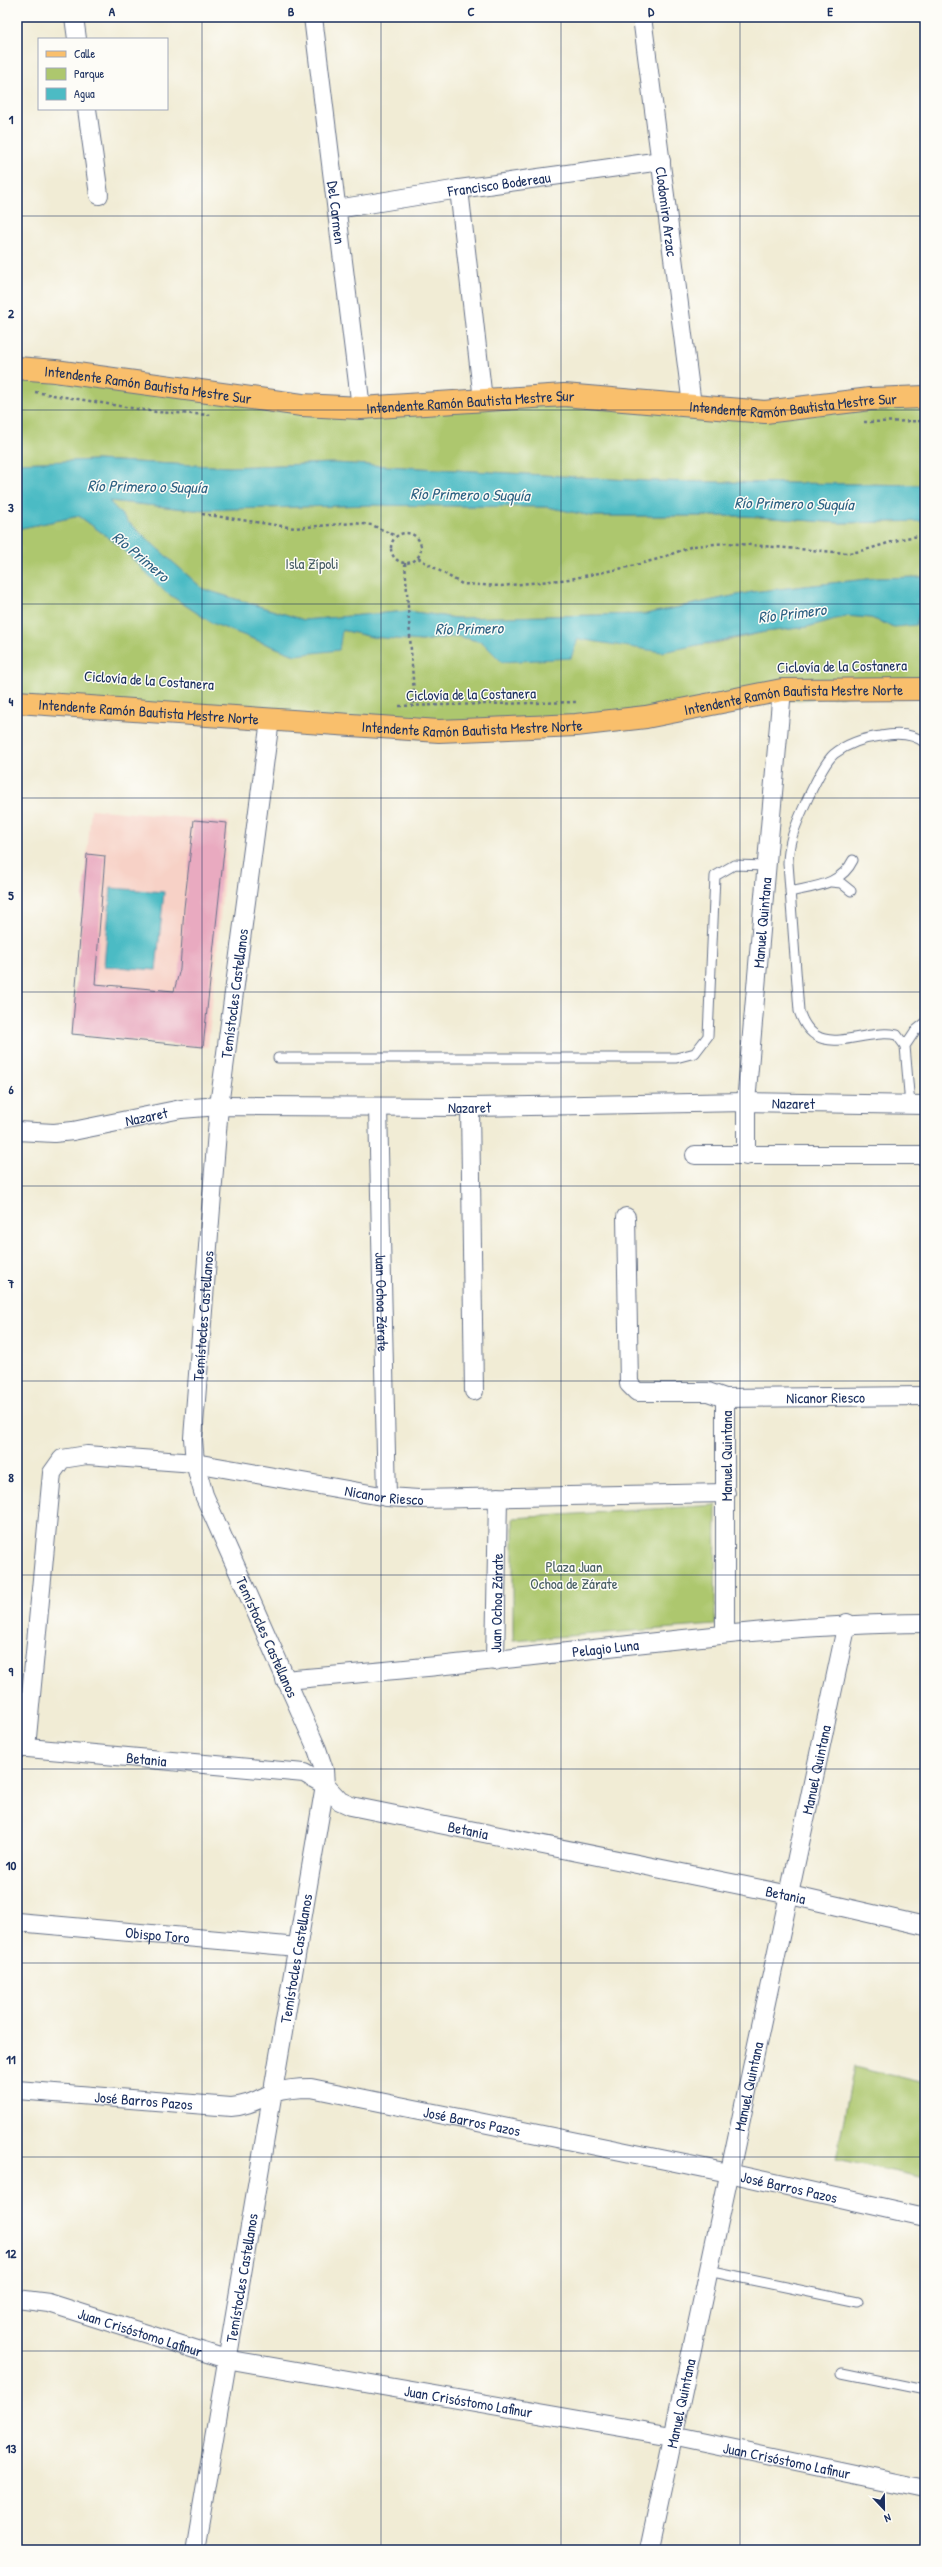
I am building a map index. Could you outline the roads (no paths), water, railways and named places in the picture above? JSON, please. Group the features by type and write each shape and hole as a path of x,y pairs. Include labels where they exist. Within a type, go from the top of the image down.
{"main road":[{"name":"Intendente Ramón Bautista Mestre Sur","path":"17,368 55,371 302,405 361,408 564,395 765,412 870,399 925,397"},
{"name":"Intendente Ramón Bautista Mestre Norte","path":"17,702 438,731 576,724 646,717 782,690 925,689"}],"street":[{"path":"74,17 77,38"},
{"name":"Del Carmen","path":"314,17 361,408"},
{"name":"Clodomiro Arzac","path":"642,17 692,405"},
{"path":"87,110 99,195"},
{"name":"Francisco Bodereau","path":"337,209 459,189 661,161"},
{"path":"459,189 483,400"},
{"name":"Manuel Quintana","path":"746,1156 746,1102 782,690"},
{"name":"Temístocles Castellanos","path":"195,2550 226,2359 274,2093 325,1785 324,1770 318,1749 285,1680 204,1495 195,1463 193,1438 219,1106 270,720"},
{"name":"Nazaret","path":"17,1131 67,1132 181,1110 219,1106 470,1107 746,1102 918,1105"},
{"name":"Juan Ochoa Zárate","path":"378,1106 387,1497"},
{"path":"470,1107 474,1391"},
{"path":"695,1155 925,1155"},
{"name":"Nicanor Riesco","path":"626,1217 629,1384 637,1392 708,1392 725,1398 925,1396"},
{"name":"Manuel Quintana","path":"725,1398 725,1634"},
{"name":"Nicanor Riesco","path":"22,1747 52,1473 62,1459 80,1456 195,1463 387,1497 498,1497 726,1493"},
{"name":"Juan Ochoa Zárate","path":"496,1660 498,1497"},
{"name":"Manuel Quintana","path":"649,2550 672,2436 790,1895 847,1623"},
{"name":"Pelagio Luna","path":"285,1680 496,1660 725,1634 847,1623 925,1623"},
{"name":"Betania","path":"22,1747 304,1773 325,1785 340,1801 352,1806 790,1895 925,1926"},
{"name":"Obispo Toro","path":"17,1922 298,1947"},
{"name":"José Barros Pazos","path":"17,2090 231,2107 254,2103 274,2093 294,2088 311,2088 729,2173 925,2216"},
{"name":"Juan Crisóstomo Lafinur","path":"17,2299 49,2303 226,2359 672,2436 925,2489"}],"lane":[{"path":"918,1105 904,1046 897,1035 890,1033 879,1033 828,1041 820,1038 808,1029 799,1011 788,863 790,844 824,767 833,755 864,738 884,735 908,735 925,743"},
{"path":"790,892 831,882 848,871 853,860"},
{"path":"278,1058 668,1058 695,1053 708,1036 715,876 734,865 767,866"},
{"path":"831,882 840,883 851,891"},
{"path":"904,1046 915,1031 925,1023"},
{"path":"708,2271 858,2302"},
{"path":"842,2373 925,2390"}],"water":[{"path":"96,460 230,467 334,463 646,481 925,485 925,521 840,523 746,516 592,516 547,507 369,505 195,510 109,501 128,522 203,589 304,620 408,611 456,618 646,614 752,592 876,578 925,577 925,607 921,608 916,625 894,627 871,618 846,616 807,627 765,632 662,652 578,639 571,658 502,662 482,642 457,636 422,641 372,637 342,630 339,650 295,655 212,623 164,591 120,546 79,516 17,529 17,463"},
{"path":"111,888 164,892 156,970 104,966"}],"water label":[{"name":"Río Primero o Suquía","path":"147,486"},
{"name":"Río Primero o Suquía","path":"470,494"},
{"name":"Río Primero o Suquía","path":"794,503"},
{"name":"Río Primero","path":"141,556"},
{"name":"Río Primero","path":"792,613"},
{"name":"Río Primero","path":"469,628"}],"park label":[{"name":"Isla Zípoli","path":"312,563"},
{"name":"Plaza Juan Ochoa de Zárate","path":"574,1574"}]}
